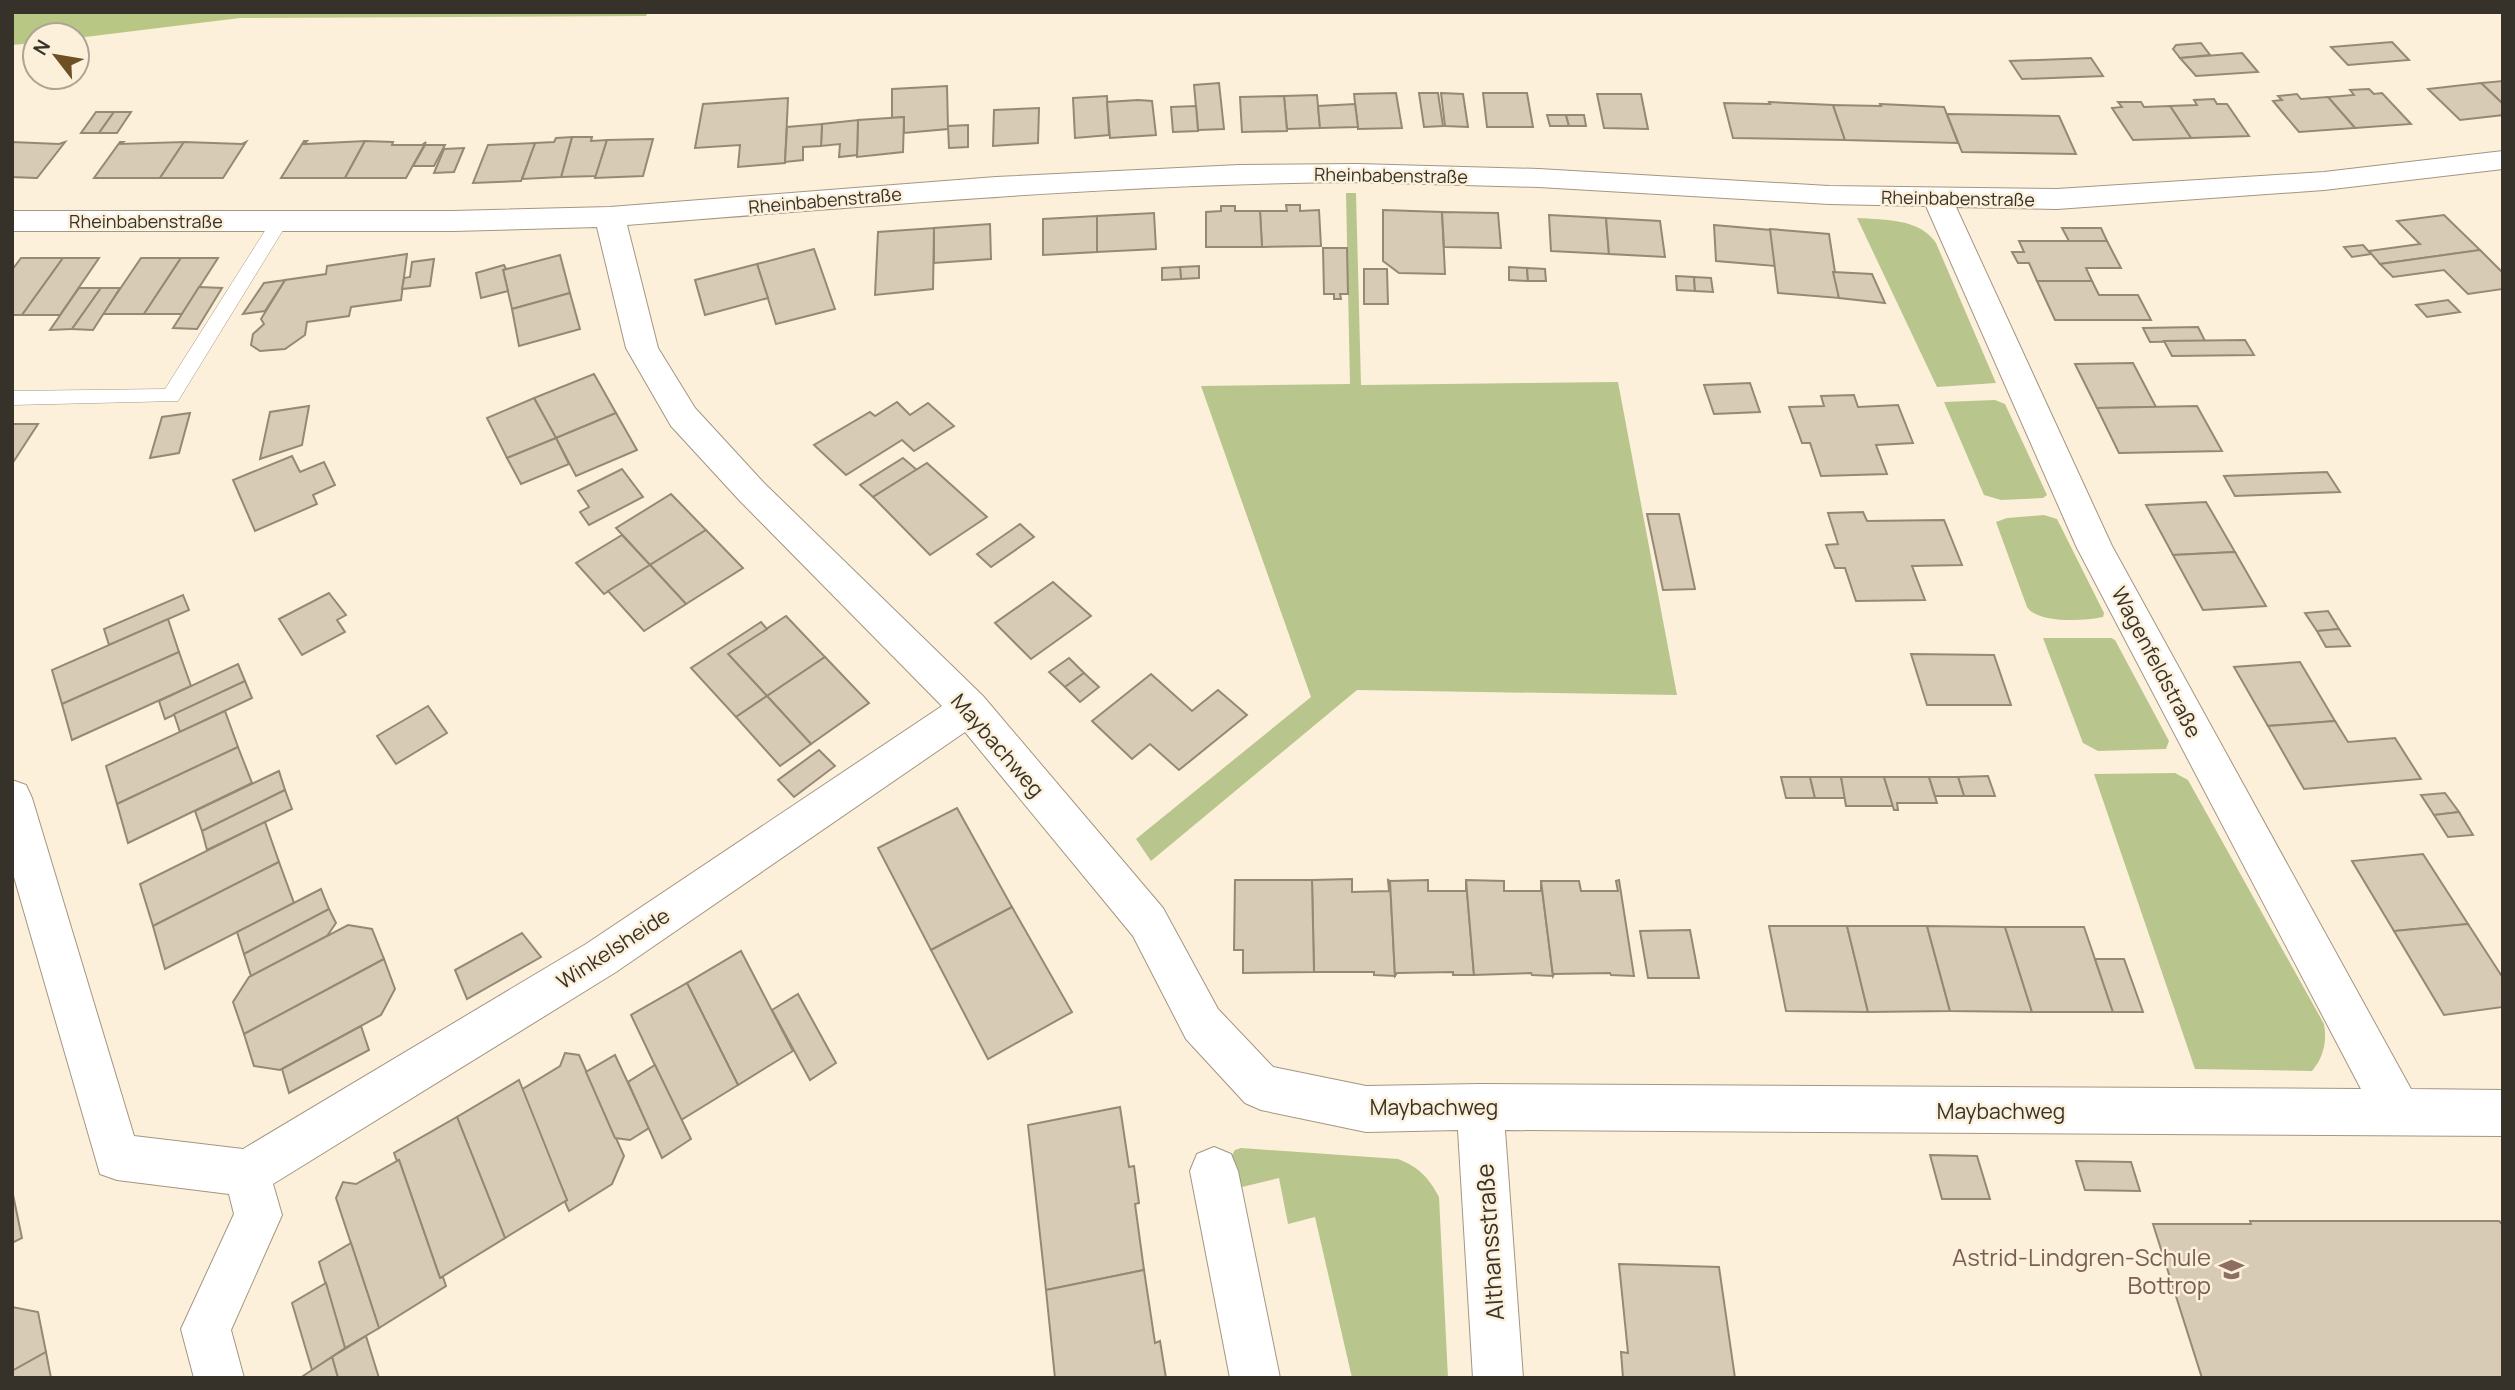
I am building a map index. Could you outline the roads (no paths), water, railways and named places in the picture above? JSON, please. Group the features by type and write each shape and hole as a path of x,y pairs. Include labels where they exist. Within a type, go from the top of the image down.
{"street":[{"path":"2490,161 2503,190"},
{"name":"Rheinbabenstraße","path":"12,221 279,222 610,217 996,186 1239,174 1357,173 1539,178 1829,195 2057,199 2324,181 2490,161"},
{"name":"Wagenfeldstraße","path":"1938,199 2095,548 2399,1114"},
{"name":"Maybachweg","path":"610,217 642,348 683,417 752,492 969,708 1148,922 1202,1024 1261,1087 1366,1109 1480,1107 2503,1113"},
{"name":"Winkelsheide","path":"247,1173 601,958 969,708"},
{"path":"12,798 117,1157 247,1173 258,1215 205,1329 219,1378"},
{"name":"Althansstraße","path":"1480,1107 1498,1378"},
{"path":"1214,1171 1255,1378"}],"lane":[{"path":"12,398 172,396 279,222"}],"place":[{"name":"Astrid-Lindgren-Schule Bottrop","path":"2231,1270"}]}
